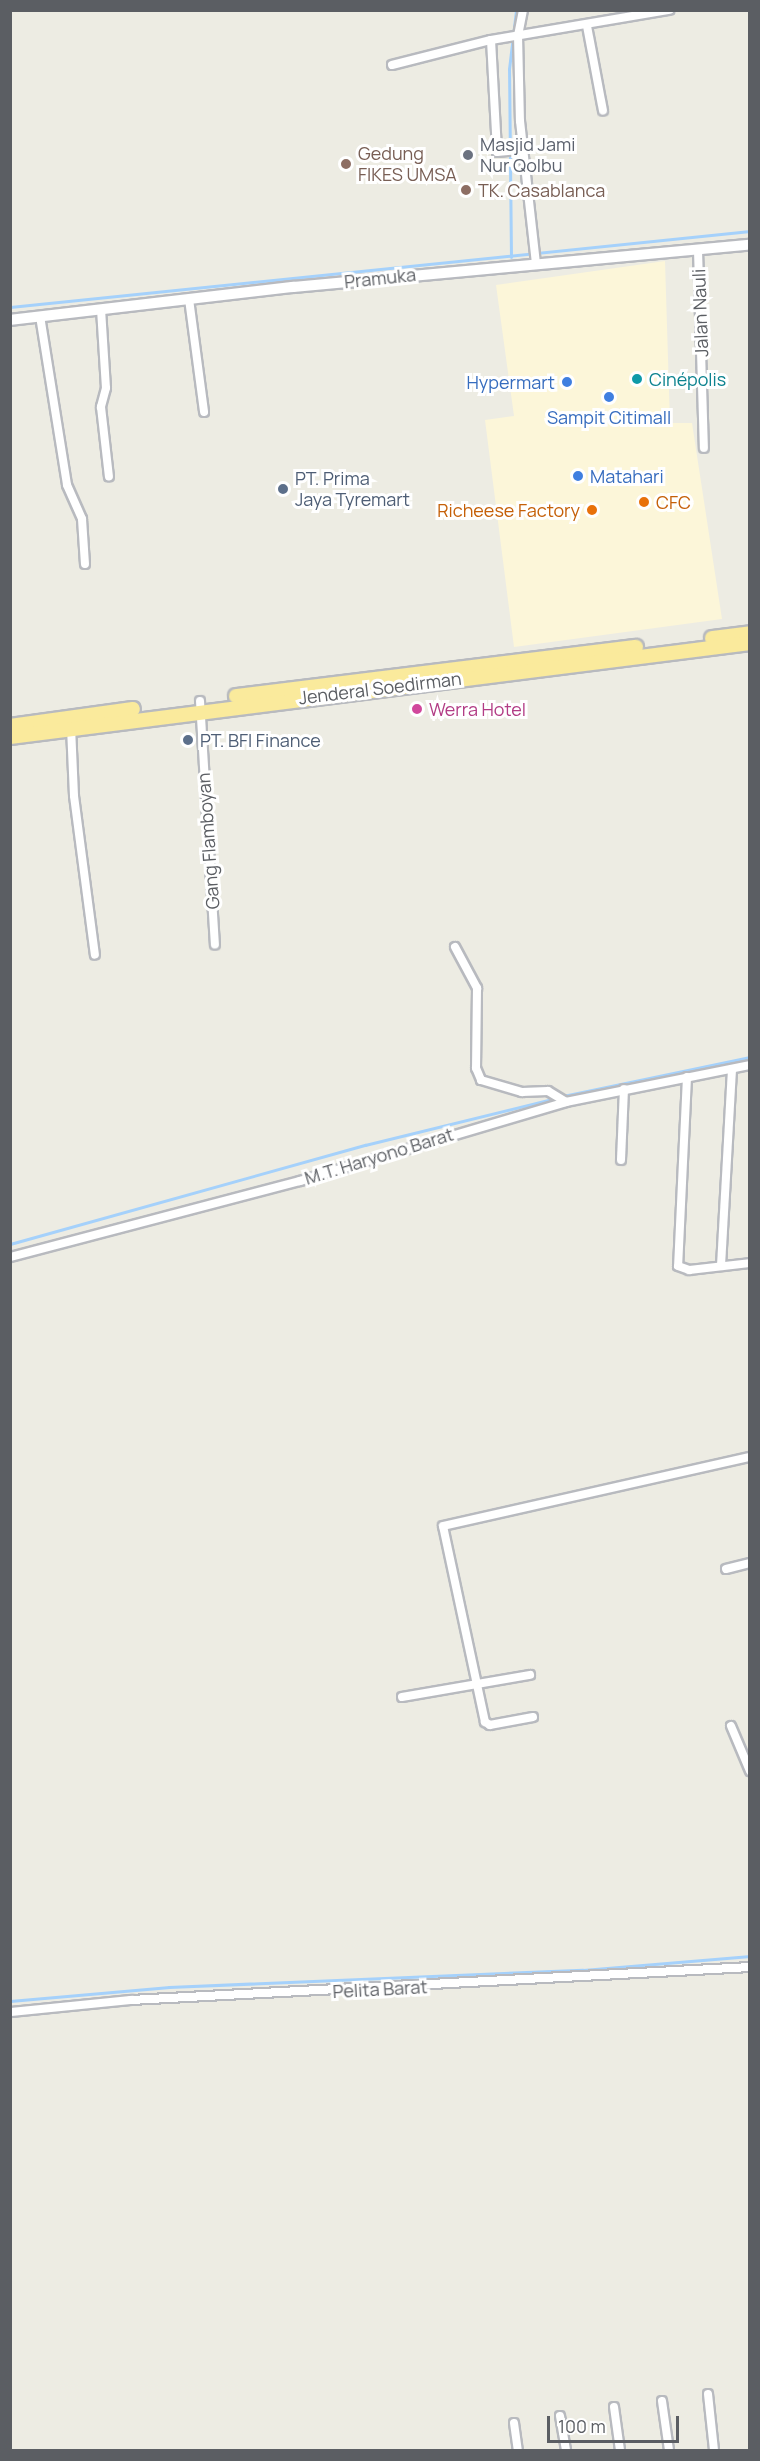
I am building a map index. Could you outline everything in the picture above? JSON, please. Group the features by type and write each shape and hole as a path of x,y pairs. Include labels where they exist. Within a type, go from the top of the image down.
{"highway":[{"name":"Jenderal Soedirman","path":"549,663 750,633"},
{"name":"Jenderal Soedirman","path":"10,726 200,706 549,663 750,643"},
{"name":"Jenderal Soedirman","path":"10,736 200,706"}],"street":[{"path":"523,10 516,35 522,150 536,257"},
{"path":"392,65 516,35 587,26 669,10"},
{"path":"587,26 603,111"},
{"path":"491,40 497,152 522,150"},
{"name":"Pramuka","path":"10,320 536,257 698,250 750,244"},
{"name":"Jalan Nauli","path":"698,250 704,448"},
{"path":"189,299 204,412"},
{"path":"101,309 106,388 102,407 109,477"},
{"path":"40,316 67,485 82,519 85,564"},
{"name":"Gang Flamboyan","path":"200,706 215,945"},
{"path":"71,727 74,796 95,955"},
{"path":"455,947 475,979 476,1068 481,1080 522,1092 549,1091 566,1102"},
{"name":"M.T. Haryono Barat","path":"10,1257 300,1181 566,1102 750,1065"},
{"path":"721,1266 732,1069"},
{"path":"687,1077 676,1260 682,1269 750,1263"},
{"path":"621,1160 624,1089"},
{"path":"533,1717 487,1724 443,1526 750,1457"},
{"path":"726,1569 750,1563"},
{"path":"402,1696 530,1675"},
{"path":"731,1726 750,1771"},
{"name":"Pelita Barat","path":"10,2012 131,2000 750,1967"},
{"path":"708,2394 714,2451"},
{"path":"662,2401 669,2451"},
{"path":"614,2407 620,2451"},
{"path":"560,2416 566,2451"},
{"path":"514,2423 518,2451"}],"shaded area":[{"path":"665,261 670,423 692,423 722,619 514,647 485,420 514,416 496,285"}],"waterway":[{"path":"511,257 509,69 516,10"},
{"path":"10,307 750,231"},
{"path":"563,1096 750,1057"},
{"path":"10,1244 365,1145 556,1098"},
{"path":"10,2001 169,1987 583,1970 750,1956"}],"place":[{"name":"Masjid Jami Nur Qolbu","path":"468,155"},
{"name":"Gedung FIKES UMSA","path":"346,164"},
{"name":"TK. Casablanca","path":"466,190"},
{"name":"Cinépolis","path":"637,379"},
{"name":"Hypermart","path":"567,382"},
{"name":"Sampit Citimall","path":"609,397"},
{"name":"Matahari","path":"578,476"},
{"name":"PT. Prima Jaya Tyremart","path":"283,489"},
{"name":"CFC","path":"644,502"},
{"name":"Richeese Factory","path":"592,510"},
{"name":"Werra Hotel","path":"417,709"},
{"name":"PT. BFI Finance","path":"188,740"}]}
